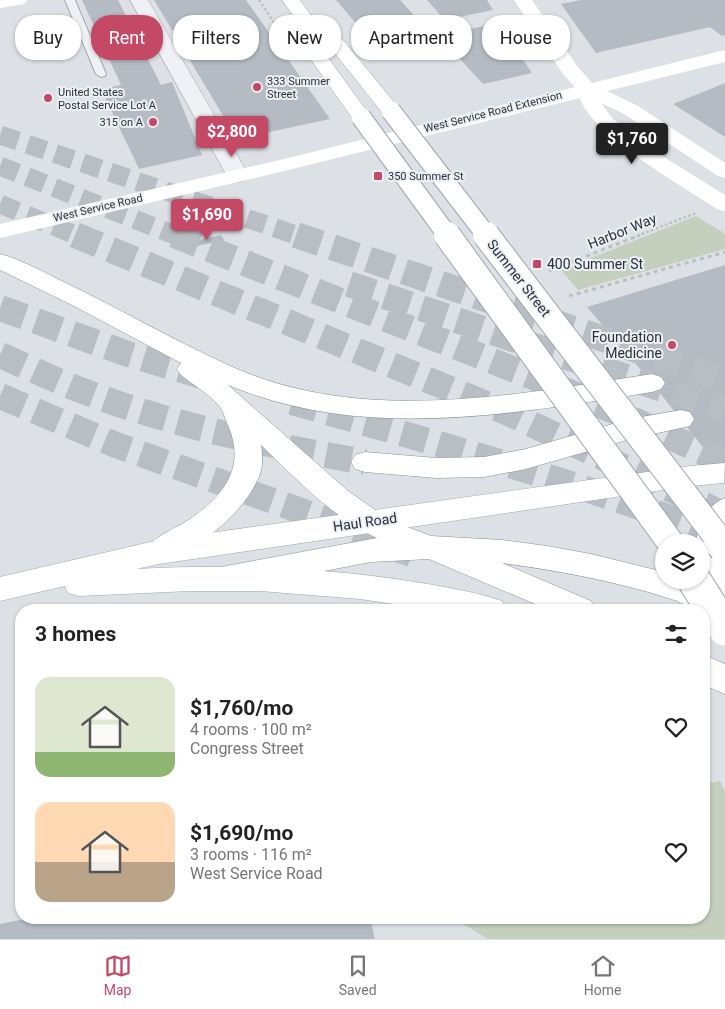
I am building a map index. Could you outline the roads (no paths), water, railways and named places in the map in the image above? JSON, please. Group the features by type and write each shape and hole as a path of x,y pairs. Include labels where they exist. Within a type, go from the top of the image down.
{"main road":[{"path":"0,3 18,0"},
{"name":"Summer Street","path":"290,0 302,15"},
{"path":"523,0 570,70 587,88 631,110 725,172"},
{"name":"Summer Street","path":"341,49 725,547"},
{"name":"West Service Road Extension","path":"400,135 587,88 725,56"},
{"name":"Summer Street","path":"321,60 664,534"},
{"path":"587,88 592,106 606,123 667,168 725,204"},
{"name":"West Service Road","path":"0,230 238,176 400,135"},
{"path":"0,261 74,296 184,354 251,384 279,394 343,408 401,411 476,407 528,402 652,383"},
{"path":"74,296 150,342 222,394 337,498 369,521 394,534 566,604"},
{"path":"159,552 199,530 222,512 242,483 248,460 248,437 238,415 222,394"},
{"path":"365,462 436,468 484,467 526,459 630,429 681,419"},
{"name":"Haul Road","path":"5,588 159,552 705,474 724,473"},
{"path":"725,509 714,525 709,542 712,560 725,584"},
{"path":"226,578 349,553 395,548 431,548 514,554 587,566 667,587 725,607"},
{"name":"Haul Road","path":"5,588 226,578 276,580 364,588 456,604"},
{"path":"700,589 709,604"},
{"path":"710,605 725,629"},
{"path":"710,672 725,680"},
{"path":"710,679 725,685"}],"street":[{"path":"139,0 238,176"}],"lane":[{"path":"70,0 101,74"}],"tunnel":[{"path":"0,135 299,236"},
{"path":"0,166 177,236"},
{"path":"0,204 78,236"},
{"path":"75,235 506,412 725,515"},
{"path":"174,235 533,377 612,410 725,462"},
{"path":"296,235 725,380"},
{"path":"349,284 725,410"},
{"path":"0,308 128,354 212,379"},
{"path":"0,355 79,390 124,406 192,426 261,442 365,462"},
{"path":"0,396 116,445 388,542"},
{"path":"292,402 565,482 725,539"},
{"path":"385,541 413,551"}],"place":[{"name":"333 Summer Street","path":"257,87"},
{"name":"United States Postal Service Lot A","path":"48,98"},
{"name":"315 on A","path":"153,122"},
{"name":"350 Summer St","path":"378,176"},
{"name":"400 Summer St","path":"537,264"},
{"name":"Foundation Medicine","path":"672,345"}]}
